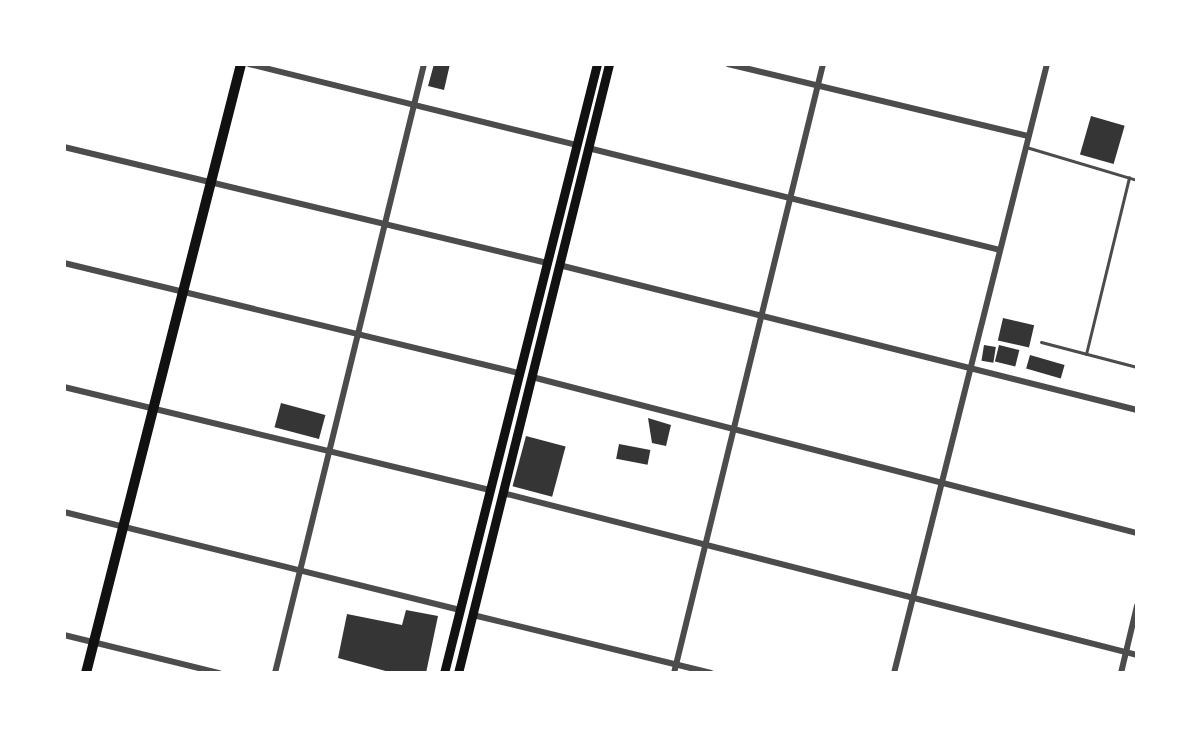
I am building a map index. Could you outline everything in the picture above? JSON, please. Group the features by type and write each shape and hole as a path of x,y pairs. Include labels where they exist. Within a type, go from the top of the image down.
{"main road":[{"path":"86,673 241,64"},
{"path":"444,673 597,64"},
{"path":"458,673 609,64"}],"street":[{"path":"249,64 576,145"},
{"path":"275,673 424,64"},
{"path":"728,64 1029,136"},
{"path":"674,673 823,64"},
{"path":"894,673 1047,64"},
{"path":"64,147 547,263"},
{"path":"588,148 999,250"},
{"path":"64,263 519,373"},
{"path":"559,265 1137,410"},
{"path":"532,377 1137,533"},
{"path":"64,387 489,490"},
{"path":"503,493 1137,655"},
{"path":"64,512 459,610"},
{"path":"1121,673 1137,606"},
{"path":"473,615 711,673"},
{"path":"64,635 219,673"}],"lane":[{"path":"1026,147 1137,180"},
{"path":"1086,354 1129,177"},
{"path":"1041,342 1137,367"}],"building":[{"path":"434,64 450,64 444,90 428,86"},
{"path":"1091,116 1125,126 1114,164 1080,154"},
{"path":"1003,318 1034,325 1029,348 998,340"},
{"path":"984,345 996,347 993,363 981,361"},
{"path":"999,345 1019,350 1015,367 995,361"},
{"path":"1030,355 1065,365 1061,378 1026,368"},
{"path":"281,403 325,415 319,439 275,427"},
{"path":"648,418 671,425 666,446 652,443"},
{"path":"526,436 566,447 552,497 513,486"},
{"path":"619,444 650,450 648,465 616,459"},
{"path":"406,610 438,616 426,673 393,673 338,658 347,614 402,625"}]}
